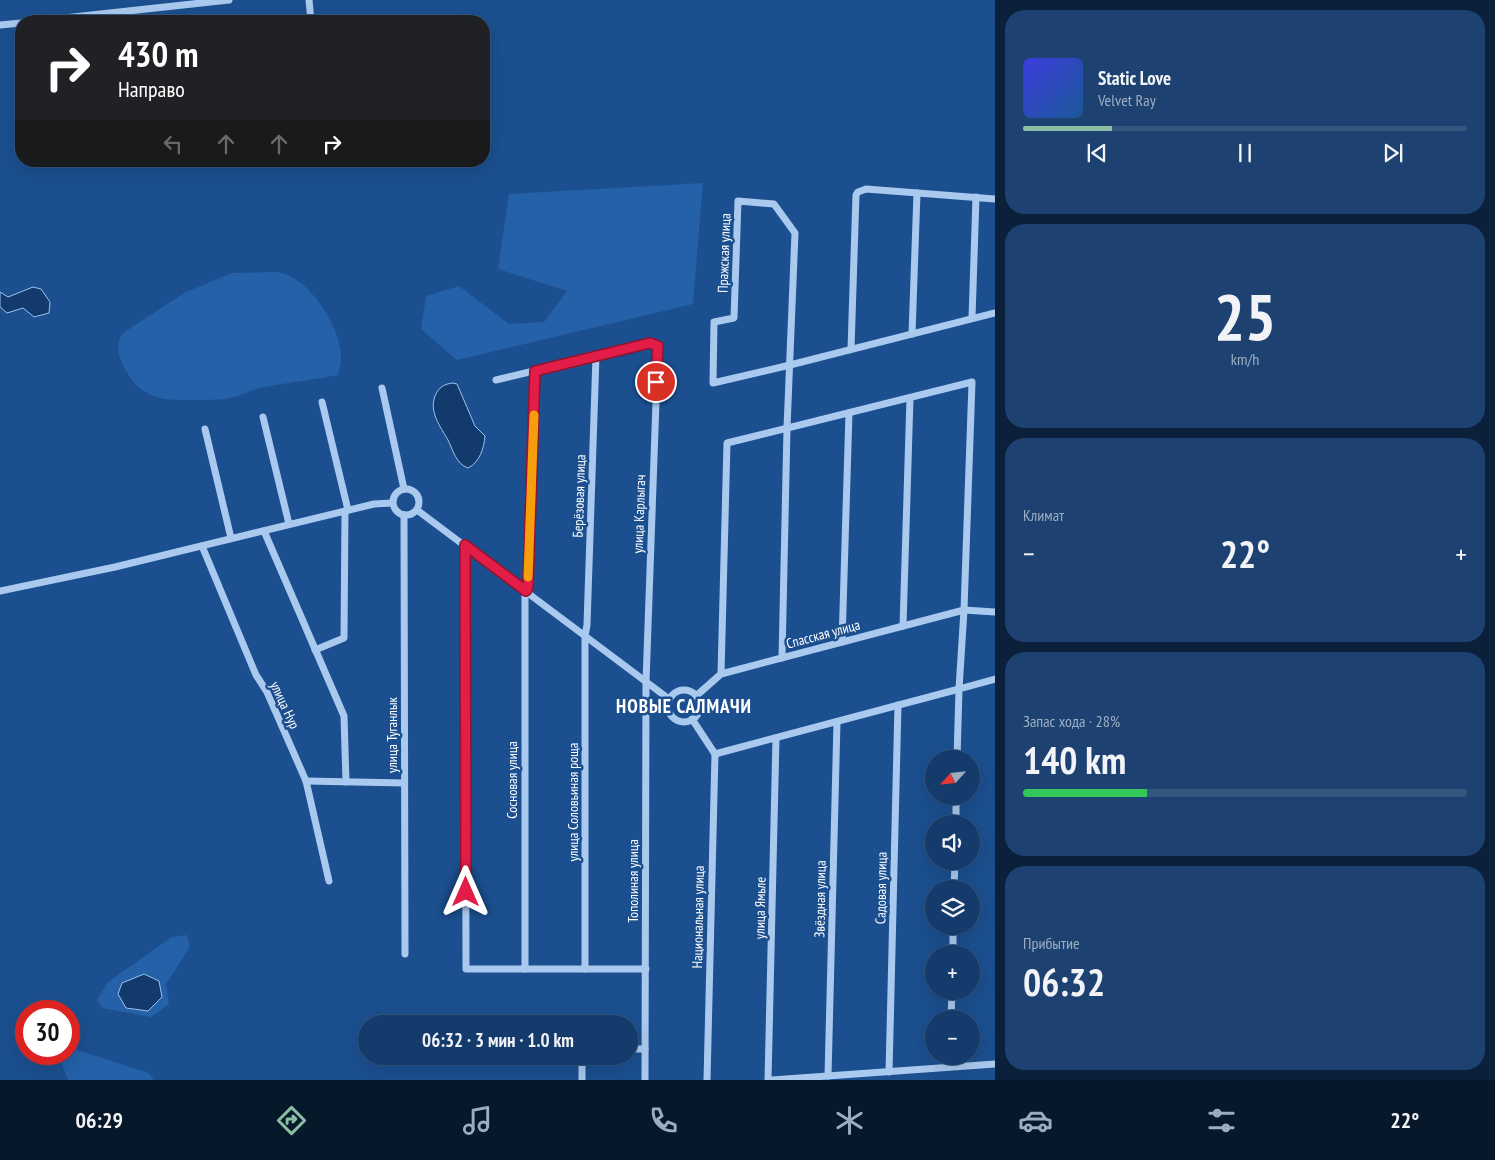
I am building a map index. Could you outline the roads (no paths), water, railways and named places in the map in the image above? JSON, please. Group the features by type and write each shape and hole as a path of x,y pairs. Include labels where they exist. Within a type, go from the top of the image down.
{"street":[{"path":"91,15 229,0"},
{"path":"309,0 310,15"},
{"path":"0,25 15,24"},
{"path":"851,349 856,195 858,192 866,189 995,199"},
{"path":"912,334 917,193"},
{"path":"972,318 976,197"},
{"name":"Пражская улица","path":"782,658 788,428 790,365 795,233 774,204 738,202 734,318 714,322 713,383 790,365 995,313"},
{"name":"улица Карлыгач","path":"596,356 650,343 658,346 646,682"},
{"path":"496,380 596,356"},
{"name":"Берёзовая улица","path":"585,636 587,624 596,356"},
{"name":"Сосновая улица","path":"525,969 525,596 528,587 535,371"},
{"path":"721,674 727,443 972,382 957,750"},
{"path":"382,388 404,489"},
{"path":"903,626 910,398"},
{"path":"315,650 344,638 346,511 322,402"},
{"path":"842,642 849,413"},
{"path":"263,417 289,524"},
{"path":"205,429 231,538"},
{"path":"404,489 409,489 419,500 417,510 413,514 404,515 397,512 392,503 396,494 404,489"},
{"path":"0,591 115,567 374,504 392,503"},
{"path":"417,510 669,700"},
{"name":"улица Туганлык","path":"404,515 405,954"},
{"path":"264,531 344,716 346,782"},
{"path":"465,545 466,969 646,968"},
{"name":"улица Нур","path":"202,546 256,675 266,692 306,781 329,881"},
{"name":"Спасская улица","path":"696,696 721,674 964,610 995,612"},
{"name":"улица Соловьиная роща","path":"585,636 585,969"},
{"path":"692,719 714,754 995,679"},
{"name":"Тополиная улица","path":"645,1080 646,682"},
{"path":"685,690 696,696 699,702 697,715 686,721 679,721 674,718 668,706 673,694 685,690"},
{"name":"Садовая улица","path":"889,1072 898,705"},
{"name":"Звёздная улица","path":"828,1076 837,722"},
{"name":"улица Ямьле","path":"768,1080 776,738"},
{"name":"Национальная улица","path":"707,1080 714,754"},
{"path":"306,781 404,784"},
{"path":"638,1049 645,1049"},
{"path":"772,1080 995,1064"},
{"path":"582,1065 582,1080"}],"district":[{"name":"НОВЫЕ САЛМАЧИ","path":"684,706"}]}
